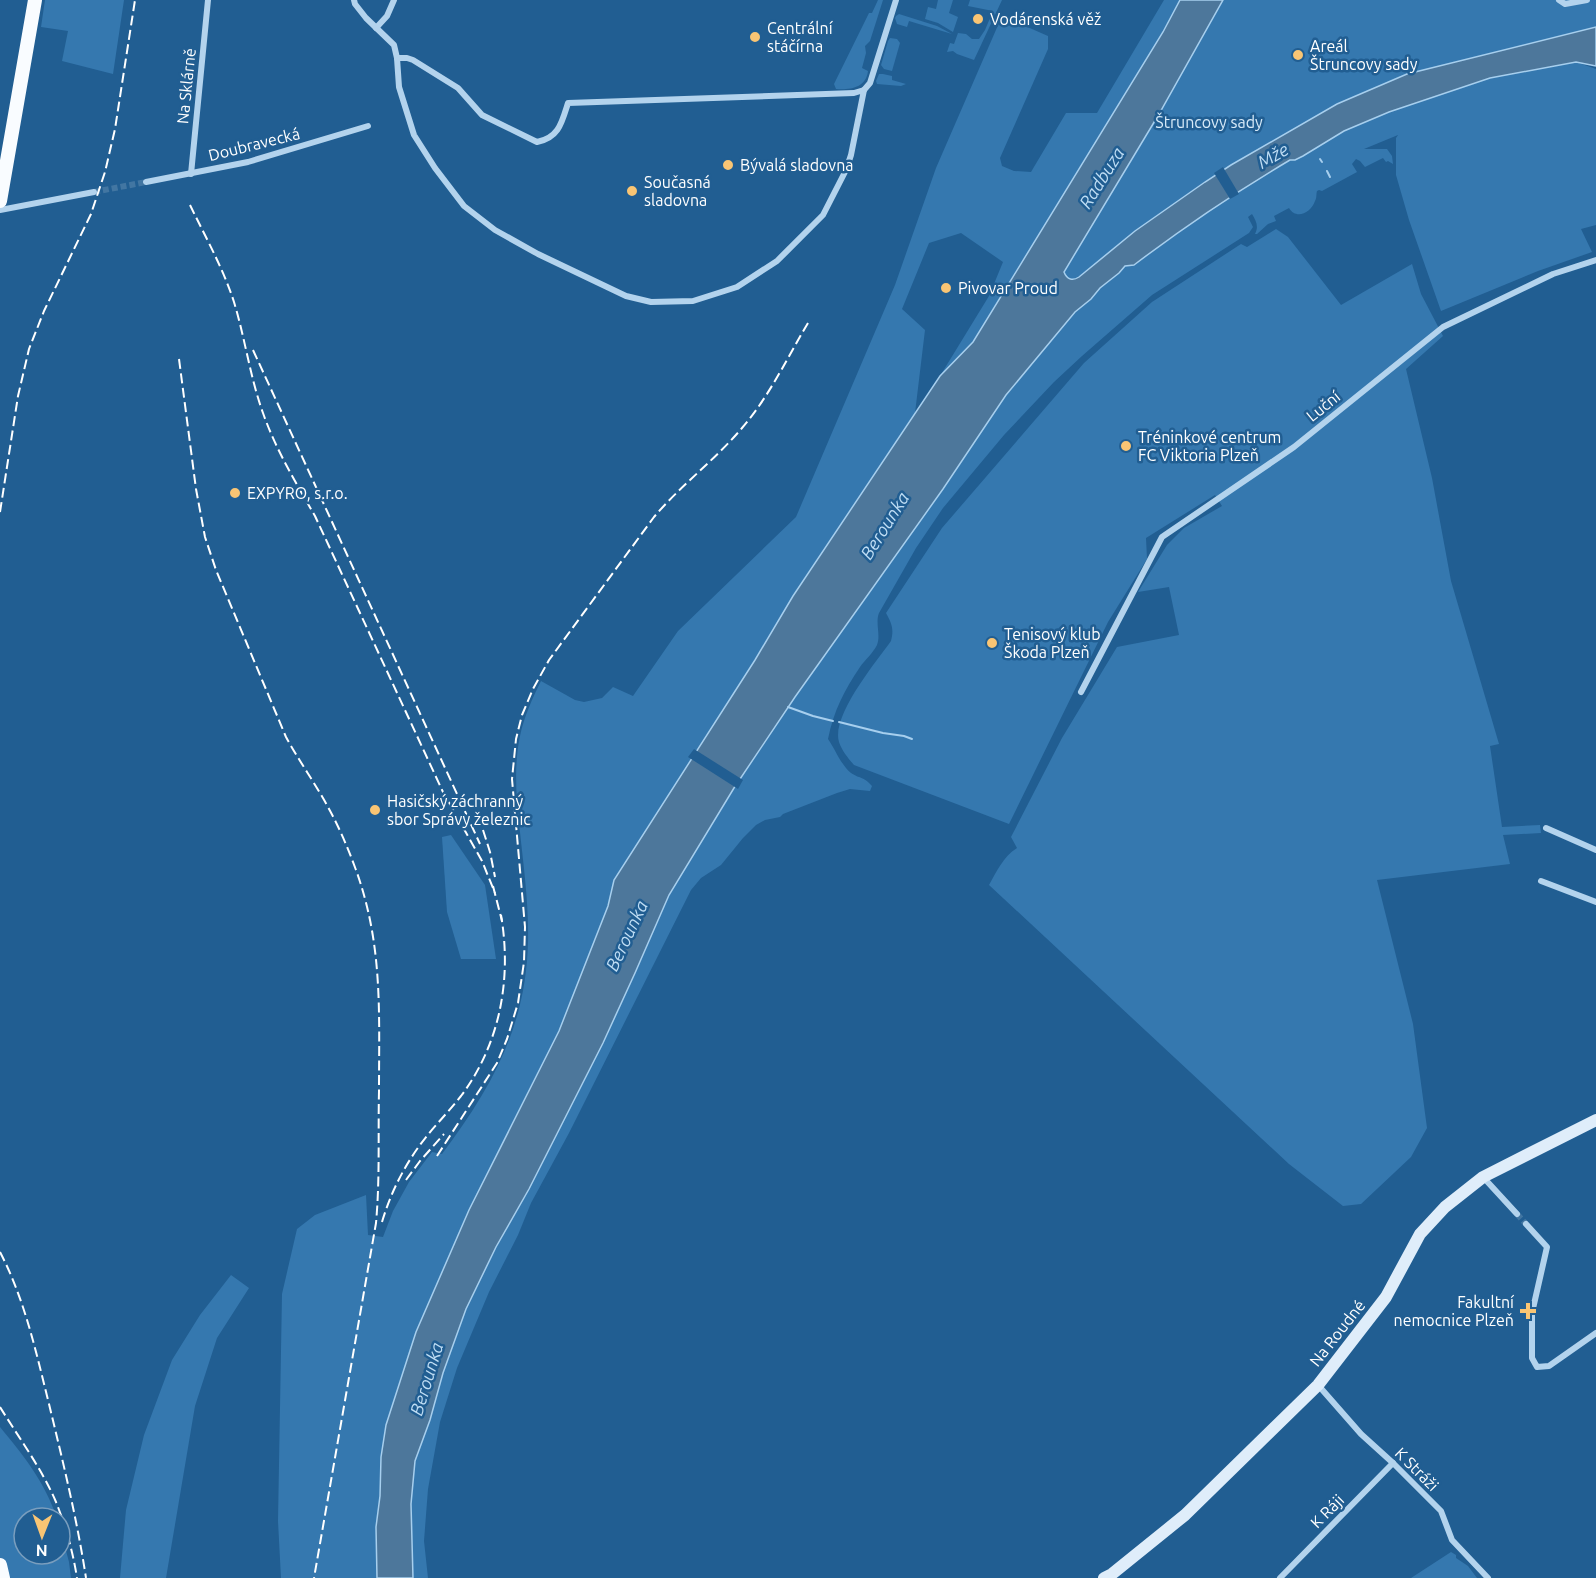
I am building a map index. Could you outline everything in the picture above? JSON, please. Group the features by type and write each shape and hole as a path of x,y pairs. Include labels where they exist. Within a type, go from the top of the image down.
{"main road":[{"path":"0,201 35,0"},
{"path":"0,1565 3,1578"}],"street":[{"name":"Na Sklárně","path":"191,174 208,0"},
{"path":"354,0 376,28 394,45 399,87 414,135 435,168 464,206 495,230 538,254 626,296 651,302 693,301 737,287 777,261 824,215 849,163 864,90 870,83 896,0"},
{"path":"376,28 387,16 394,0"},
{"path":"1559,0 1565,4 1587,0"},
{"path":"397,58 413,60 458,88 482,115 537,142 545,141 558,130 568,103 855,93 864,90"},
{"name":"Doubravecká","path":"146,182 248,162 368,126"},
{"path":"0,210 94,192"},
{"name":"Luční","path":"1082,692 1162,537 1293,447 1443,327 1553,274 1596,260"},
{"path":"1546,828 1596,850"},
{"path":"1541,881 1596,902"},
{"name":"Na Roudné","path":"1104,1578 1185,1515 1318,1384 1386,1297 1420,1234 1445,1206 1484,1177 1596,1120"},
{"path":"1484,1177 1517,1214"},
{"path":"1526,1224 1547,1247 1532,1313 1532,1358 1537,1367 1549,1366 1596,1333"},
{"name":"K Stráži","path":"1318,1384 1361,1434 1394,1463 1441,1511 1452,1540 1488,1578"},
{"name":"K Ráji","path":"1280,1578 1394,1463"}],"green space":[{"path":"45,0 124,0 113,74 62,61 68,31 41,27"},
{"path":"878,0 883,0 870,41 865,46 866,53 862,68 868,71 867,77 856,87 836,89 834,84 869,13 872,13"},
{"path":"938,0 953,0 949,13 958,17 953,32 938,23 925,19 928,7 936,9"},
{"path":"970,0 1002,0 974,60 953,51 947,52 950,43 954,44 958,33 966,34 972,39 979,39 985,30 993,11 968,6"},
{"path":"1164,0 1180,0 1163,32 973,342 940,376 989,296 1003,262 961,233 929,243 902,309 925,330 915,413 793,596 755,660 614,880 608,906 559,1031 469,1210 416,1332 386,1425 381,1457 376,1527 377,1578 281,1578 278,1521 282,1294 297,1229 315,1215 366,1195 368,1235 383,1237 393,1211 409,1182 432,1152 442,1154 476,1105 503,1055 521,1002 528,942 527,897 517,801 517,758 524,722 541,681 575,700 584,702 602,698 613,687 633,696 678,631 796,517 895,285 936,168 1002,16 1048,36 1048,49 1000,158 1002,166 1014,171 1031,172 1066,113 1097,113"},
{"name":"Štruncovy sady","path":"1223,0 1596,0 1596,27 1407,74 1337,105 1231,165 1135,231 1079,277 1068,278 1064,272 1159,114"},
{"path":"899,14 937,26 952,34 909,21 907,27 897,24 895,18"},
{"path":"890,38 897,39 900,43 892,71 884,69 881,65"},
{"path":"1576,62 1596,69 1596,225 1581,229 1592,252 1538,271 1441,311 1396,175 1396,138 1398,135 1364,149 1387,149 1392,156 1393,164 1386,162 1383,158 1365,167 1356,159 1352,164 1357,172 1322,191 1317,191 1316,199 1307,212 1295,214 1289,208 1274,216 1276,221 1268,224 1257,234 1255,234 1257,228 1252,214 1248,217 1253,227 1249,233 1152,295 1054,382 1004,435 943,508 916,548 879,613 877,645 849,684 830,729 828,739 841,761 847,770 872,786 870,791 850,789 780,817 765,820 756,825 721,865 701,878 691,890 569,1133 531,1203 518,1235 489,1292 457,1368 440,1422 428,1489 424,1541 428,1578 413,1578 411,1504 415,1460 466,1309 603,1043 669,895 734,788 795,697 943,489 1006,395 1075,312 1125,266 1134,265 1218,204 1290,160 1295,160 1344,131 1389,112 1490,78"},
{"path":"879,74 892,76 892,80 906,84 901,86 877,84"},
{"path":"1276,229 1288,237 1341,305 1412,264 1421,294 1443,336 1406,369 1432,478 1451,581 1499,744 1490,746 1502,827 1540,825 1541,833 1503,835 1510,864 1377,880 1413,1024 1427,1128 1411,1157 1361,1204 1343,1206 1289,1164 989,885 1004,860 1017,848 1011,837 1062,738 1117,647 1179,635 1169,587 1138,592 1167,545 1184,528 1222,506 1215,495 1146,538 1147,559 1108,622 1009,824 854,765 843,751 838,731 856,690 891,641 892,627 886,613 942,528 1084,363 1152,302 1241,244 1247,247"},
{"path":"451,835 485,885 496,959 461,959 447,912 442,837"},
{"path":"231,1275 249,1288 217,1338 195,1406 166,1578 120,1578 126,1510 144,1435 172,1360 200,1315"},
{"path":"0,1427 40,1481 52,1506 12,1506 12,1566 70,1566 71,1578 0,1578"},
{"path":"1451,1552 1468,1566 1477,1578 1411,1578"}],"water":[{"path":"1180,0 1223,0 1159,114 1064,272 1070,279 1079,277 1135,231 1231,165 1337,104 1407,74 1596,27 1596,66 1576,62 1490,78 1389,112 1344,131 1303,156 1290,160 1210,210 1134,265 1125,266 1075,312 1006,395 943,489 795,697 734,788 669,895 603,1043 466,1309 415,1461 411,1504 413,1578 377,1578 376,1527 381,1457 386,1425 416,1332 469,1210 559,1031 608,906 614,880 755,660 793,596 940,376 973,342 1163,32"}],"pier":[{"path":"1223,167 1239,194 1230,199 1214,173"},
{"path":"694,749 743,780 738,789 688,757"}],"waterway":[{"path":"1327,171 1330,177"},
{"path":"788,707 833,721"},
{"path":"839,722 912,739"}],"tunnel":[{"path":"94,192 146,182"},
{"path":"1517,1214 1526,1224"}],"railway":[{"path":"0,512 18,396 29,349 44,311 91,214 105,172 115,129 135,0"},
{"path":"190,205 230,289 258,399 268,427 315,516 443,792 482,861 495,893"},
{"path":"437,1156 497,1063 518,1003 524,962 525,927 512,779 516,739 522,715 533,689 549,660 654,517 732,440 752,416 808,323"},
{"path":"253,350 480,844"},
{"path":"179,359 196,489 205,537 216,570 286,737 328,807 347,846 365,898 378,979 376,1223 314,1578"},
{"path":"483,830 495,877"},
{"path":"493,886 502,921"},
{"path":"382,1222 397,1182 411,1158 461,1096 474,1076 494,1033 500,1010 505,963 501,915"},
{"path":"406,1180 444,1134"},
{"path":"0,1252 23,1307 34,1346 69,1491 86,1578"},
{"path":"0,1407 37,1466 56,1502 69,1540 77,1578"}],"place":[{"name":"Vodárenská věž","path":"978,19"},
{"name":"Centrální stáčírna","path":"755,37"},
{"name":"Areál Štruncovy sady","path":"1298,55"},
{"name":"Bývalá sladovna","path":"728,165"},
{"name":"Současná sladovna","path":"632,191"},
{"name":"Pivovar Proud","path":"946,288"},
{"name":"Tréninkové centrum FC Viktoria Plzeň","path":"1126,446"},
{"name":"EXPYRO, s.r.o.","path":"235,493"},
{"name":"Tenisový klub Škoda Plzeň","path":"992,643"},
{"name":"Hasičský záchranný sbor Správy železnic","path":"375,810"},
{"name":"Fakultní nemocnice Plzeň","path":"1528,1311"}],"water label":[{"name":"Mže","path":"1273,156"},
{"name":"Radbuza","path":"1102,178"},
{"name":"Berounka","path":"885,526"},
{"name":"Berounka","path":"627,936"},
{"name":"Berounka","path":"427,1379"}]}
